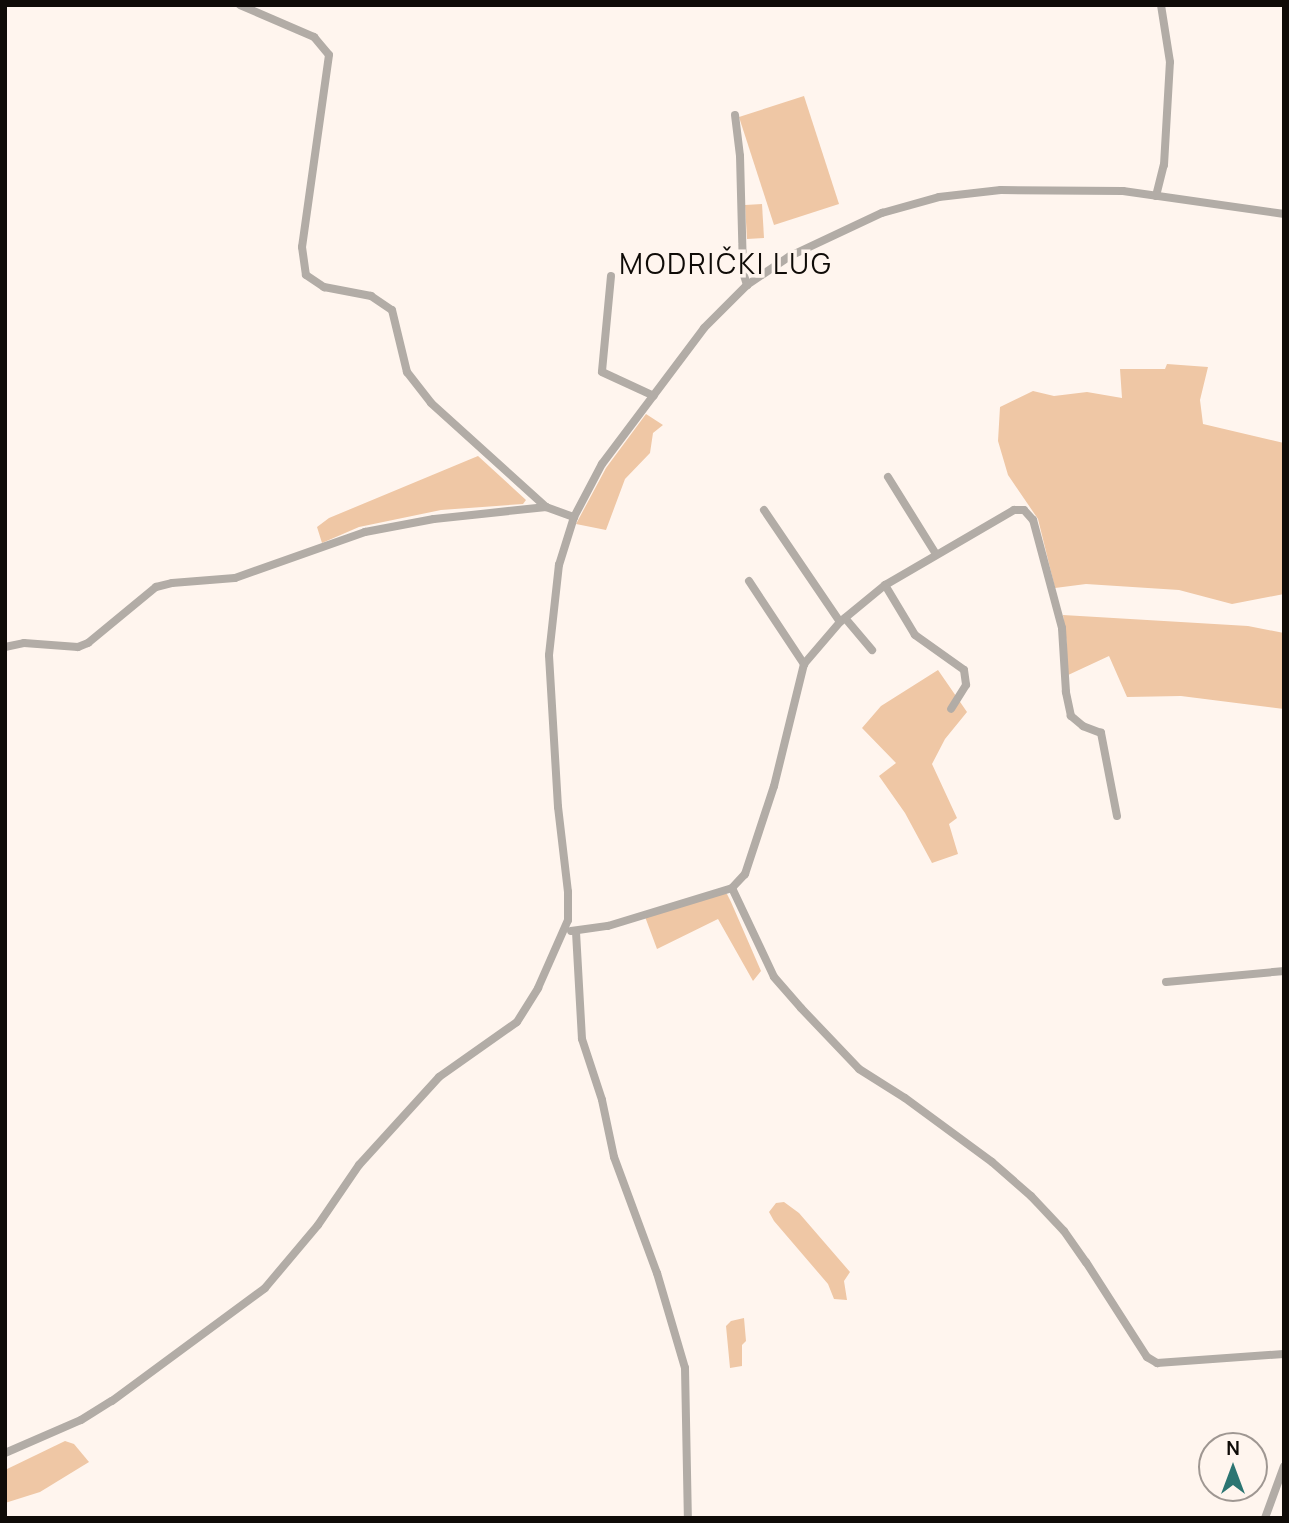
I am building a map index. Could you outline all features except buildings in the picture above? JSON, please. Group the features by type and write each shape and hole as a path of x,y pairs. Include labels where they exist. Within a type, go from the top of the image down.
{"street":[{"path":"240,5 314,37 329,55 302,247 302,264 306,275 324,287 371,296 392,310 407,372 418,388 449,421 547,507 574,517"},
{"path":"1156,196 1164,165 1170,62 1161,5"},
{"path":"735,115 740,156 743,272 747,285"},
{"path":"5,1453 81,1420 112,1401 265,1288 318,1225 359,1165 439,1077 517,1022 538,988 565,930 568,892 558,807 549,655 559,565 574,517 602,464 705,328 747,285 790,256 882,213 939,197 1001,190 1123,191 1284,214"},
{"path":"611,276 602,372 654,396"},
{"path":"888,477 936,554"},
{"path":"5,647 24,643 78,647 88,643 156,587 236,578 365,532 434,519 547,507"},
{"path":"764,510 842,620 872,650"},
{"path":"565,930 576,932 608,926 732,888 745,874 774,786 804,664 842,620 885,585 1014,510 1024,510 1030,516 1062,628 1066,692 1071,716 1083,726 1101,733 1117,816"},
{"path":"748,581 804,664"},
{"path":"885,585 915,635 964,670 966,685 951,709"},
{"path":"732,888 774,976 801,1009 859,1069 905,1098 992,1162 1031,1196 1079,1251 1147,1357 1157,1363 1284,1354"},
{"path":"576,932 582,1039 602,1100 614,1157 657,1273 685,1367 688,1518"},
{"path":"1166,982 1284,971"},
{"path":"1265,1518 1284,1466"}],"shaded area":[{"path":"804,96 839,204 774,225 739,117"},
{"path":"762,204 764,238 747,239 745,205"},
{"path":"1167,364 1208,367 1200,400 1203,424 1284,443 1284,594 1232,604 1179,590 1086,584 1055,588 1038,519 1008,475 998,441 1000,407 1033,391 1054,396 1087,392 1122,398 1120,369 1165,369"},
{"path":"646,414 663,425 653,433 650,453 625,479 606,530 576,524 606,468"},
{"path":"478,456 526,500 523,504 441,510 359,527 322,543 317,527 329,518"},
{"path":"1063,615 1248,626 1284,633 1284,709 1181,696 1127,697 1109,656 1066,676 1067,645"},
{"path":"938,670 967,712 945,739 932,764 957,818 949,824 958,854 932,863 905,813 879,776 896,763 862,728 881,706"},
{"path":"727,894 761,971 753,981 718,919 657,949 644,914"},
{"path":"784,1202 799,1213 850,1272 844,1281 847,1300 834,1299 828,1284 774,1221 769,1212 776,1203"},
{"path":"744,1318 746,1341 742,1345 742,1366 730,1368 726,1326 731,1321"},
{"path":"65,1441 74,1444 89,1462 40,1492 5,1503 5,1470"}],"district":[{"name":"MODRIČKI LUG","path":"726,263"}]}
